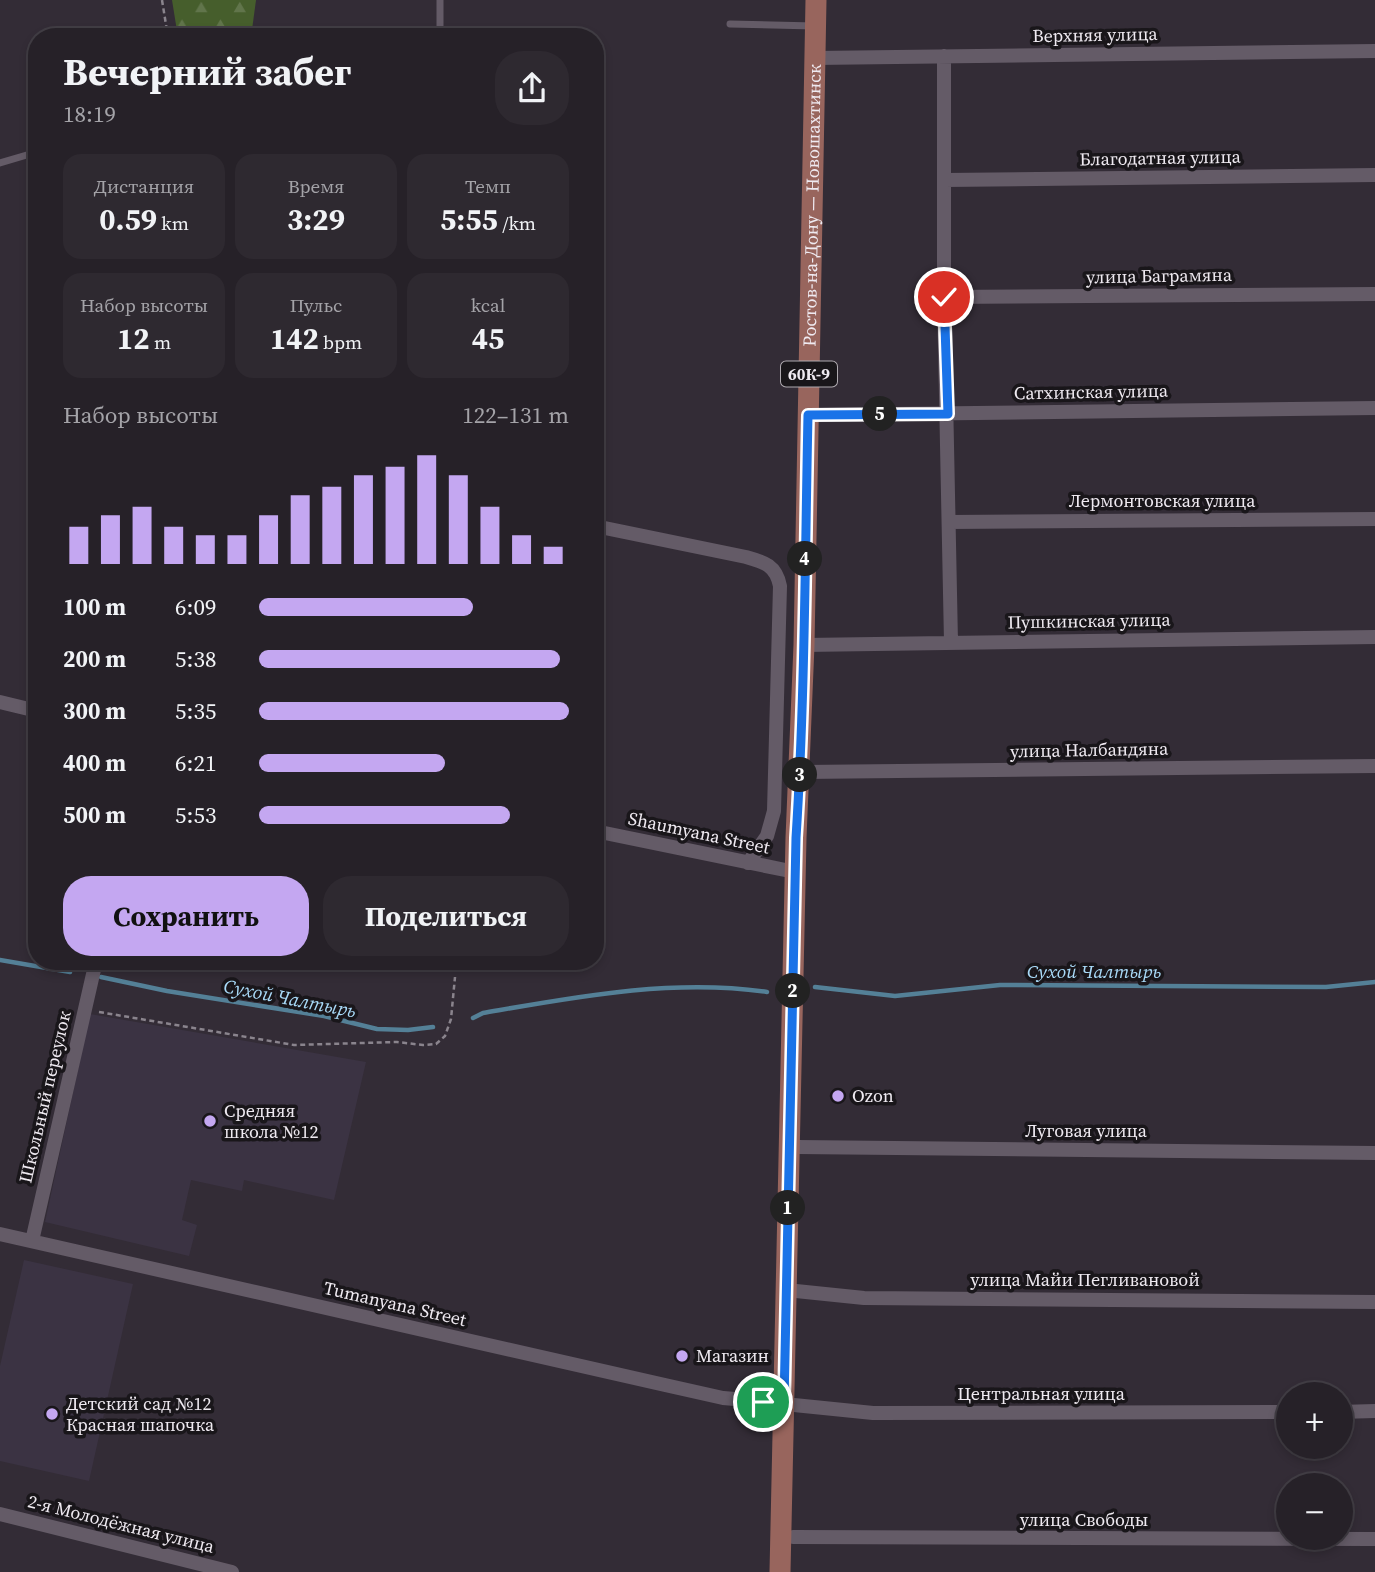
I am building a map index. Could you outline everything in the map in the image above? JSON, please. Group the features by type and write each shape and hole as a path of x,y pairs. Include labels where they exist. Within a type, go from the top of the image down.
{"main road":[{"name":"Ростов-на-Дону — Новошахтинск","path":"802,748 816,0"},
{"name":"60К-9","path":"780,1572 796,1291 804,838 802,748"},
{"name":"60К-9","path":"791,1572 793,1537 789,1404 795,872 802,748"}],"street":[{"name":"Верхняя улица","path":"815,58 1375,51"},
{"path":"944,56 944,297 951,642"},
{"name":"Благодатная улица","path":"945,180 1375,175"},
{"name":"улица Баграмяна","path":"944,297 1375,294"},
{"name":"Сатхинская улица","path":"808,415 1375,408"},
{"name":"Лермонтовская улица","path":"949,522 1375,519"},
{"path":"604,528 746,557 768,564 776,574 780,586 774,811 767,836 748,863"},
{"name":"Пушкинская улица","path":"804,645 1375,637"},
{"path":"0,702 28,709"},
{"name":"улица Налбандяна","path":"803,772 1375,766"},
{"name":"Shaumyana Street","path":"604,833 795,872"},
{"name":"Школьный переулок","path":"32,1241 94,970"},
{"name":"Луговая улица","path":"797,1147 1375,1153"},
{"name":"Tumanyana Street","path":"0,1234 723,1398 789,1404"},
{"name":"улица Майи Пегливановой","path":"796,1291 863,1298 1375,1302"},
{"name":"Центральная улица","path":"789,1404 873,1413 1276,1412"},
{"path":"1353,1412 1375,1411"},
{"name":"2-я Молодёжная улица","path":"0,1514 232,1572"},
{"name":"улица Свободы","path":"793,1537 1375,1539"}],"lane":[{"path":"440,0 440,28"},
{"path":"730,24 816,26"},
{"path":"0,163 28,155"}],"path":[{"path":"163,0 167,28"},
{"path":"85,1009 294,1045 397,1042 436,1044 445,1036 451,1019 455,977"}],"shaded area":[{"name":"Средняя школа №12","path":"90,1014 366,1062 334,1200 244,1180 242,1191 191,1180 182,1220 197,1225 189,1256 45,1222"},
{"name":"Детский сад №12 Красная шапочка","path":"24,1260 133,1284 89,1481 0,1461 0,1366"}],"green space":[{"path":"172,0 256,0 252,28 177,28"}],"waterway":[{"name":"Сухой Чалтырь","path":"0,960 28,965"},
{"name":"Сухой Чалтырь","path":"58,970 70,972"},
{"name":"Сухой Чалтырь","path":"101,977 167,991 324,1016 377,1029 408,1030 433,1027"},
{"name":"Сухой Чалтырь","path":"815,987 895,996 1000,985 1326,987 1375,982"},
{"name":"Сухой Чалтырь","path":"473,1018 483,1013 624,991 696,987 767,992"}],"place":[{"name":"Ozon","path":"838,1096"},
{"name":"Средняя школа №12","path":"210,1121"},
{"name":"Магазин","path":"682,1356"},
{"name":"Детский сад №12 Красная шапочка","path":"52,1414"}],"route":[{"path":"763,1402 784,1403 808,415 948,414 944,297"}]}
